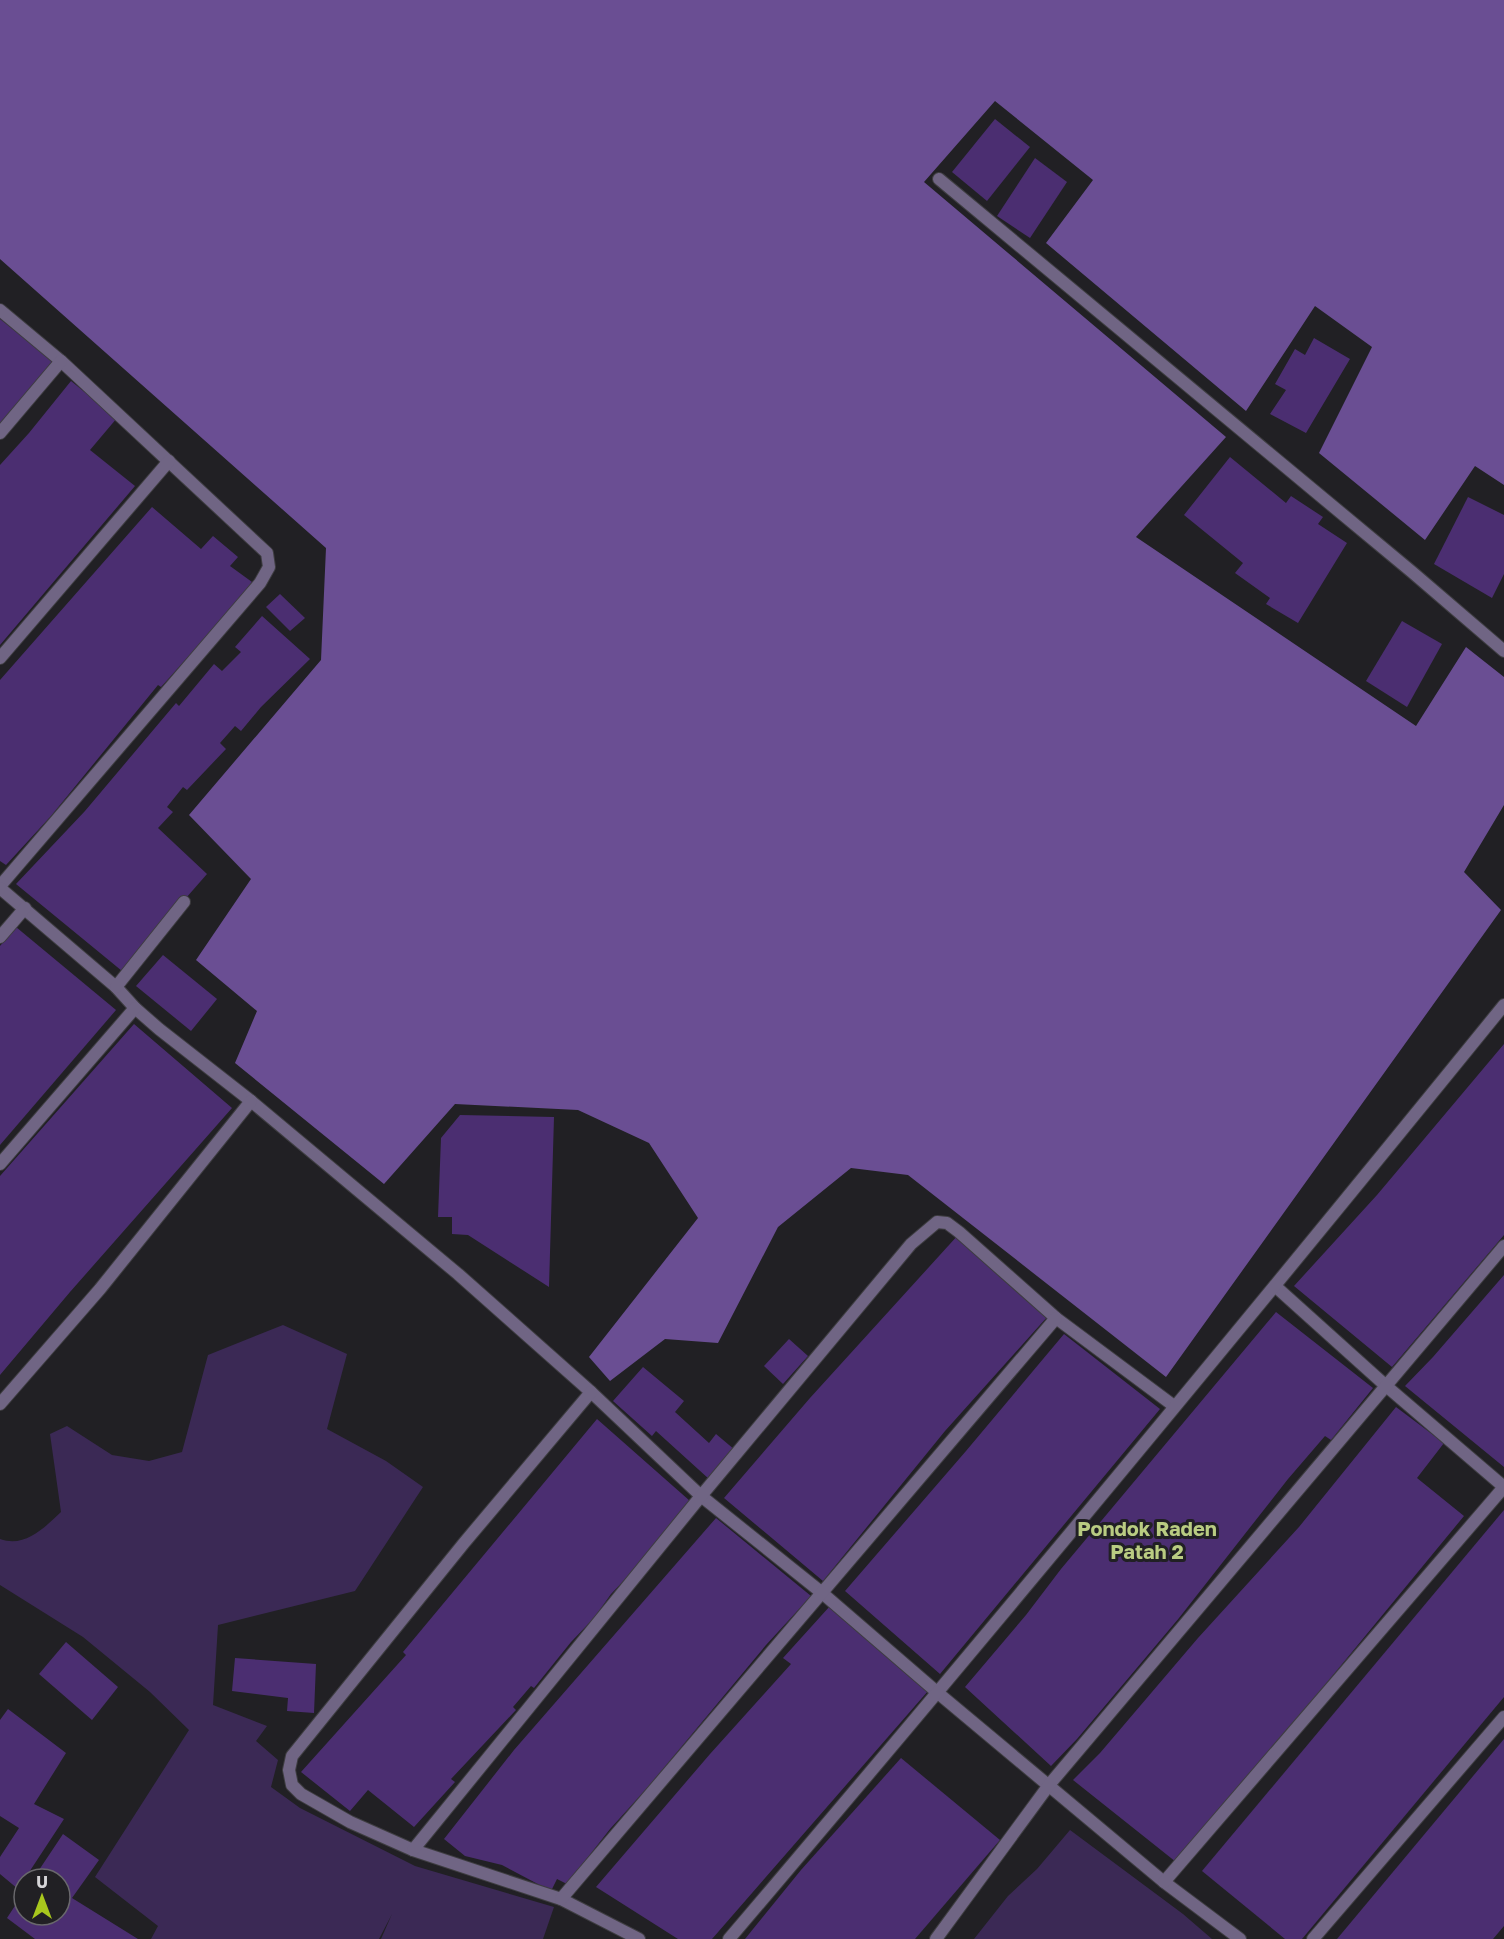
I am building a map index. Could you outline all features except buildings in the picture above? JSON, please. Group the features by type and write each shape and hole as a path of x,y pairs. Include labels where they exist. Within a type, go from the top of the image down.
{"street":[{"path":"939,179 1403,564 1504,651"},
{"path":"0,310 61,361 267,553 269,567 266,574 0,887 116,987 135,1008 251,1101 458,1274 591,1392 701,1496 821,1592 938,1694 1164,1882 1240,1939"},
{"path":"0,433 61,361"},
{"path":"0,658 169,461"},
{"path":"116,987 184,902"},
{"path":"0,937 25,908"},
{"path":"729,1939 938,1694 1039,1568 1275,1286 1504,1005"},
{"path":"0,1164 135,1008"},
{"path":"0,1404 100,1289 251,1101"},
{"path":"413,1850 701,1496 912,1244 937,1222 947,1223 959,1232 1056,1318 1174,1406"},
{"path":"936,1939 1048,1785 1384,1385 1504,1246"},
{"path":"1164,1882 1504,1487 1384,1385 1275,1286"},
{"path":"561,1899 1056,1318"},
{"path":"591,1392 464,1543 292,1756 289,1770 292,1785 301,1794 350,1822 413,1850 561,1899 639,1939"},
{"path":"1313,1939 1504,1717"}],"shaded area":[{"path":"0,0 1504,0 1504,485 1475,466 1425,540 1319,453 1372,347 1315,306 1246,411 1046,243 1093,180 995,101 924,182 1226,437 1136,537 1416,726 1466,647 1504,677 1504,805 1464,872 1501,910 1166,1377 908,1175 851,1168 778,1227 718,1343 665,1339 610,1381 589,1357 698,1218 649,1143 578,1110 455,1104 384,1184 235,1063 257,1011 196,960 251,879 189,815 321,660 326,548 0,259"},
{"path":"283,1325 347,1354 327,1429 386,1461 423,1487 355,1591 218,1625 213,1705 267,1726 256,1741 278,1760 271,1787 300,1808 415,1866 554,1907 543,1939 381,1939 392,1914 379,1939 151,1939 158,1926 95,1877 189,1730 150,1692 83,1637 0,1585 0,1539 18,1541 26,1539 41,1530 61,1512 50,1434 67,1426 112,1455 149,1461 182,1452 208,1355"},
{"path":"1070,1830 1183,1914 1212,1939 974,1939 1008,1896 1037,1869"}],"district":[{"name":"Pondok Raden Patah 2","path":"1147,1540"}]}
